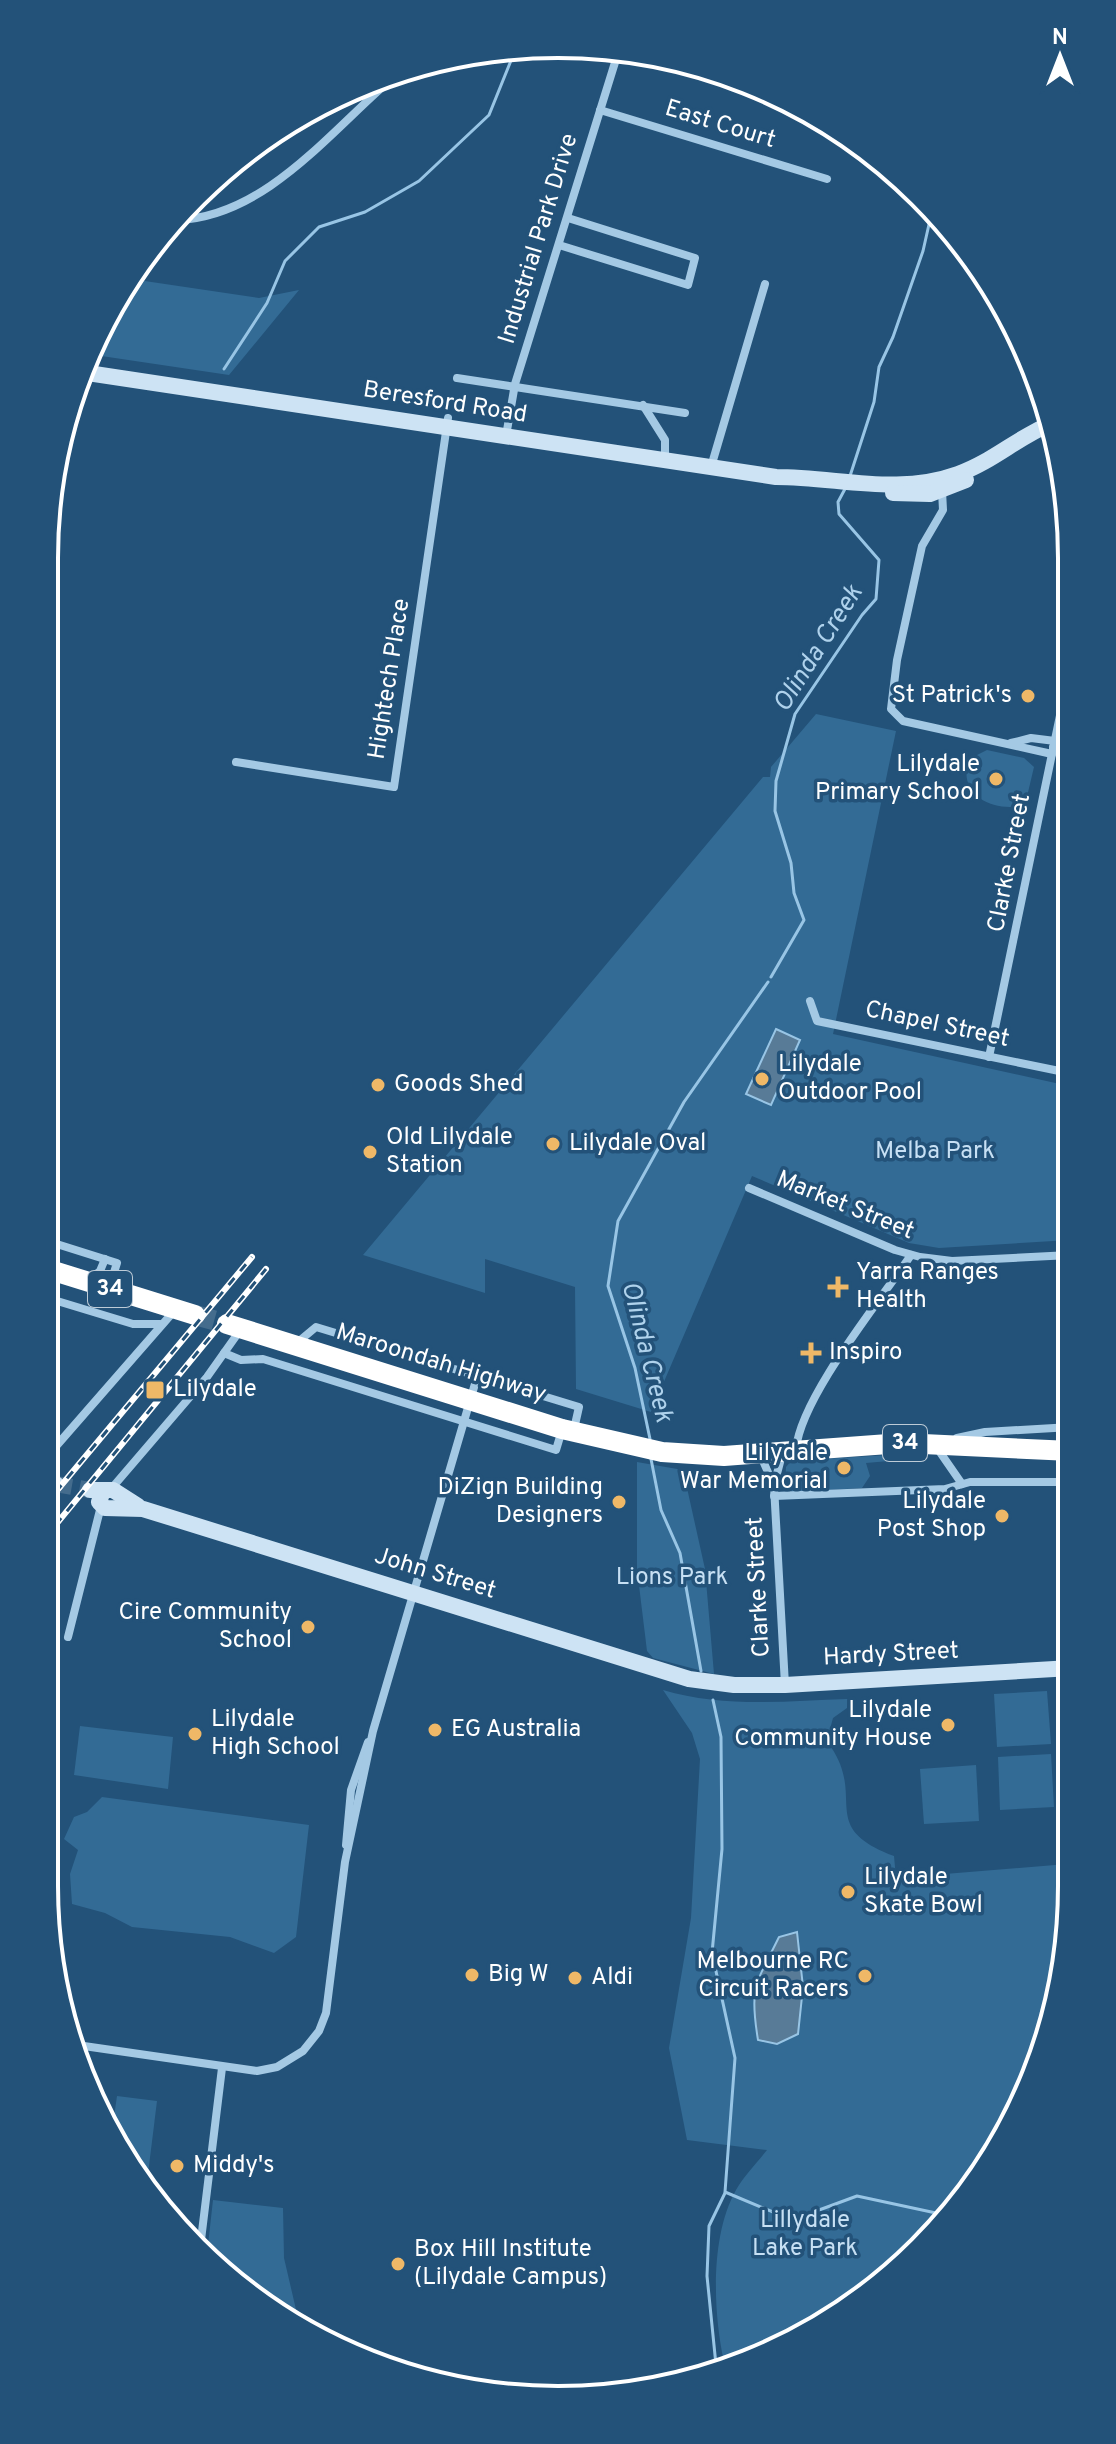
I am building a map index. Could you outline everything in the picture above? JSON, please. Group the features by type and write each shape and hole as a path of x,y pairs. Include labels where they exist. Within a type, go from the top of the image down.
{"highway":[{"name":"34","path":"58,1272 109,1288 177,1316"},
{"name":"Maroondah Highway","path":"234,1326 563,1429 640,1448 693,1456 759,1453"},
{"name":"34","path":"759,1453 934,1444 1058,1450"}],"main road":[{"name":"Beresford Road","path":"97,365 711,463 776,477 802,477 907,495 971,477 994,457 1041,429"},
{"name":"Beresford Road","path":"94,374 448,423"},
{"name":"John Street","path":"103,1498 412,1592 640,1667 714,1683"},
{"name":"Hardy Street","path":"714,1683 785,1685 1058,1669"}],"street":[{"name":"Industrial Park Drive","path":"507,432 515,384 615,61"},
{"path":"190,219 210,217 252,200 376,93"},
{"name":"East Court","path":"600,110 827,179"},
{"path":"559,245 688,285 695,258 568,218"},
{"path":"711,463 765,284"},
{"path":"457,378 515,384 685,413"},
{"path":"643,405 665,440 666,456"},
{"name":"Hightech Place","path":"236,762 394,787 448,423"},
{"path":"940,485 943,510 923,543 897,660 892,712 903,721 1011,743 1031,738 1058,748"},
{"name":"Clarke Street","path":"989,1057 1058,724"},
{"name":"Chapel Street","path":"810,1001 817,1021 1058,1071"},
{"name":"Market Street","path":"749,1188 911,1255 952,1261 1058,1256"},
{"path":"58,1244 117,1263 109,1288"},
{"name":"Clarke Street","path":"774,1491 798,1431 836,1365 911,1255"},
{"path":"86,1281 100,1271 105,1259"},
{"path":"58,1301 133,1324 177,1316"},
{"path":"58,1444 146,1345 177,1316"},
{"path":"68,1637 103,1498 137,1462 224,1353 234,1326"},
{"path":"224,1353 241,1360 263,1359 556,1450 563,1429 579,1407 316,1327 294,1345"},
{"path":"85,2046 222,2068 268,2070 303,2051 319,2031 326,2013 356,1790 477,1377"},
{"path":"962,1484 934,1444 985,1432 1058,1428"},
{"name":"Clarke Street","path":"759,1453 774,1491 785,1685"},
{"path":"774,1491 945,1489 962,1484 1058,1482"},
{"path":"201,2237 222,2068"}],"green space":[{"path":"142,281 259,298 299,290 229,375 101,356"},
{"name":"Melba Park","path":"816,714 896,731 833,1034 1058,1084 1058,1241 939,1248 909,1243 752,1176 651,1412 576,1389 575,1287 485,1259 485,1293 363,1255 763,777 770,777 771,767"},
{"name":"Lilydale Primary School","path":"987,750 1024,758 1034,767 1025,805 1001,806 980,798 973,791 966,772 969,759"},
{"path":"888,1455 889,1461 866,1463 870,1476 862,1488 793,1492 785,1484 786,1467 791,1461"},
{"name":"Lions Park","path":"637,1462 683,1470 705,1569 714,1674 653,1658 647,1651 637,1569"},
{"name":"Lillydale Lake Park","path":"663,1690 685,1696 731,1701 848,1699 847,1708 833,1718 830,1729 836,1742 831,1747 841,1765 845,1782 849,1822 857,1834 871,1845 894,1856 896,1878 1058,1865 1054,1951 1041,2015 1020,2077 974,2164 912,2240 862,2283 808,2319 723,2357 716,2298 722,2229 736,2190 767,2150 687,2140 669,2048 691,1918 700,1759 692,1733"},
{"path":"1047,1691 1051,1744 997,1747 994,1694"},
{"path":"80,1726 173,1737 168,1789 74,1775"},
{"path":"1051,1754 1054,1807 1000,1810 998,1757"},
{"path":"976,1765 979,1821 924,1824 920,1769"},
{"path":"102,1797 309,1825 296,1937 274,1953 230,1937 132,1927 105,1913 72,1904 70,1874 78,1850 64,1839 74,1817 87,1812"},
{"path":"117,2096 157,2101 148,2172 125,2136 114,2115"},
{"path":"213,2200 283,2208 284,2258 297,2312 254,2283 208,2244"}],"shaded area":[{"path":"776,1029 800,1040 771,1105 746,1094"},
{"path":"797,1932 803,1987 798,2034 777,2044 758,2040 754,2008 756,1986 779,1937"}],"waterway":[{"path":"224,369 267,303 285,261 319,227 365,212 419,181 489,115 511,60"},
{"name":"Olinda Creek","path":"850,476 874,402 879,367 893,337 923,251 929,223"},
{"name":"Olinda Creek","path":"771,977 804,920 794,893 791,863 775,811 776,781 795,714 876,599 879,560 839,514 838,502 846,487"},
{"name":"Olinda Creek","path":"650,1439 635,1368 608,1286 618,1221 684,1102 768,982"},
{"name":"Olinda Creek","path":"651,1459 661,1510 680,1553 701,1671"},
{"name":"Olinda Creek","path":"713,1700 721,1737 722,1849 712,1953 735,2058 725,2192 792,2220 857,2196 936,2213"},
{"path":"716,2360 707,2276 709,2226 725,2193"}],"tunnel":[{"path":"195,1315 227,1324"},
{"path":"58,1484 90,1490"}],"railway":[{"path":"58,1489 252,1257"},
{"path":"58,1522 266,1269"}],"place":[{"name":"St Patrick's","path":"1028,696"},
{"name":"Lilydale Primary School","path":"996,779"},
{"name":"Lilydale Outdoor Pool","path":"762,1079"},
{"name":"Goods Shed","path":"378,1085"},
{"name":"Lilydale Oval","path":"553,1144"},
{"name":"Old Lilydale Station","path":"370,1152"},
{"name":"Yarra Ranges Health","path":"838,1287"},
{"name":"Inspiro","path":"811,1353"},
{"name":"Lilydale","path":"155,1390"},
{"name":"Lilydale War Memorial","path":"844,1468"},
{"name":"DiZign Building Designers","path":"619,1502"},
{"name":"Lilydale Post Shop","path":"1002,1516"},
{"name":"Cire Community School","path":"308,1627"},
{"name":"Lilydale Community House","path":"948,1725"},
{"name":"EG Australia","path":"435,1730"},
{"name":"Lilydale High School","path":"195,1734"},
{"name":"Lilydale Skate Bowl","path":"848,1892"},
{"name":"Big W","path":"472,1975"},
{"name":"Melbourne RC Circuit Racers","path":"865,1976"},
{"name":"Aldi","path":"575,1978"},
{"name":"Middy's","path":"177,2166"},
{"name":"Box Hill Institute (Lilydale Campus)","path":"398,2264"}]}
